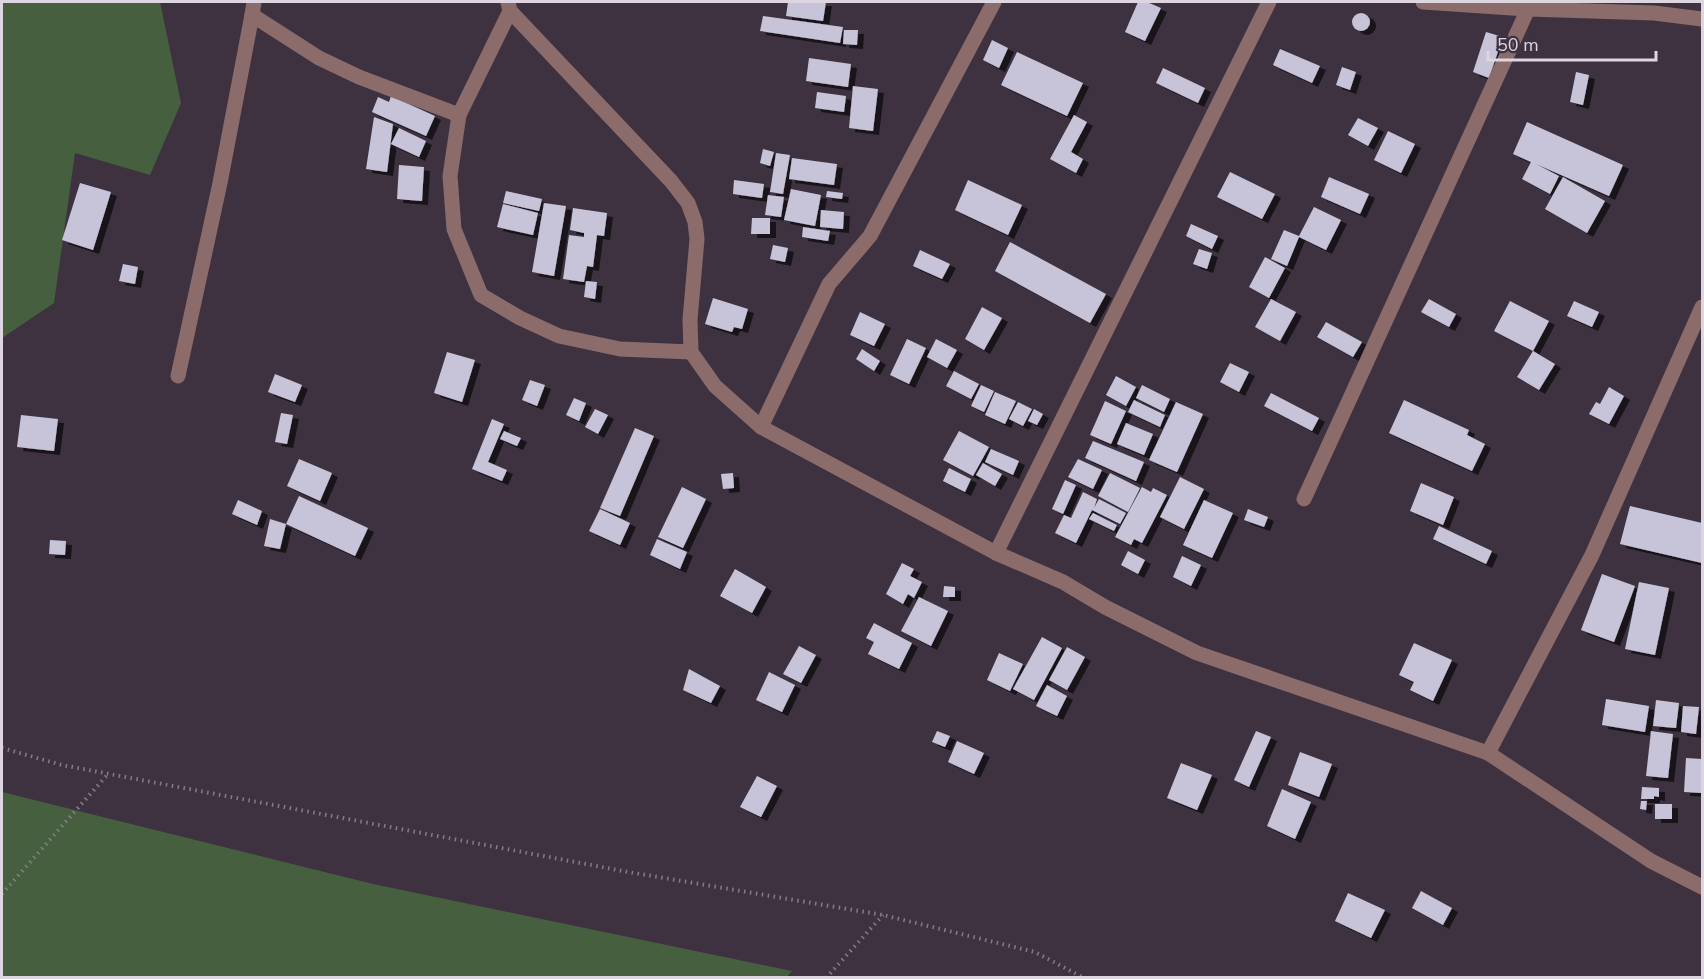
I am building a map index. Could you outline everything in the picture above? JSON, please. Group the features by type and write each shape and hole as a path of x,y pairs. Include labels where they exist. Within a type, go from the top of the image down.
{"street":[{"path":"761,427 829,284 870,236 994,2"},
{"path":"996,554 1269,2"},
{"path":"1423,2 1528,5 1654,13 1702,19"},
{"path":"1304,499 1528,5"},
{"path":"691,352 620,349 559,336 520,318 481,295 454,229 450,176 459,115 509,6 688,202 695,222 697,238 690,320 691,352 716,386 761,427 996,554 1063,582 1105,607 1197,653 1488,753 1651,861 1702,887"},
{"path":"178,376 220,183 253,8 319,58 359,77 459,115"},
{"path":"1488,753 1592,555 1702,307"}],"path":[{"path":"2,748 62,765 108,774 628,872 883,915 1035,952 1084,978"},
{"path":"2,894 108,774"},
{"path":"826,978 883,915"}],"green space":[{"path":"2,2 160,2 181,103 150,175 75,153 54,303 2,338"},
{"path":"2,792 373,884 792,971 786,978 2,977"}],"building":[{"path":"788,2 826,2 823,21 786,16"},
{"path":"1138,2 1147,2 1161,8 1145,41 1125,32"},
{"path":"1361,13 1368,15 1370,22 1368,29 1361,31 1354,29 1352,22 1354,15"},
{"path":"763,16 843,27 840,43 760,31"},
{"path":"844,30 858,30 857,45 843,44"},
{"path":"1486,32 1503,37 1489,78 1473,72"},
{"path":"992,40 1008,48 999,68 983,60"},
{"path":"1280,49 1320,66 1312,83 1273,65"},
{"path":"1017,52 1083,83 1067,116 1001,85"},
{"path":"809,58 851,64 848,87 806,81"},
{"path":"1342,67 1356,72 1350,90 1336,85"},
{"path":"1163,68 1205,88 1198,103 1156,83"},
{"path":"1576,72 1589,75 1583,105 1570,102"},
{"path":"853,86 878,89 873,131 849,128"},
{"path":"817,92 846,96 844,112 815,108"},
{"path":"391,96 435,116 426,136 372,112 378,97 389,102"},
{"path":"1074,115 1087,122 1071,152 1083,159 1076,173 1050,159"},
{"path":"374,117 393,124 387,172 366,169"},
{"path":"1358,118 1378,128 1368,146 1348,135"},
{"path":"1527,122 1623,165 1609,196 1536,164 1559,176 1550,194 1522,179 1531,162 1513,154"},
{"path":"399,128 426,141 419,157 391,144"},
{"path":"1388,131 1415,144 1401,173 1374,160"},
{"path":"763,149 774,152 770,166 760,163"},
{"path":"776,153 790,155 783,194 770,192"},
{"path":"792,158 837,164 834,185 789,179"},
{"path":"399,165 424,167 422,201 397,199"},
{"path":"1230,172 1275,194 1262,219 1217,197"},
{"path":"1329,177 1369,194 1360,214 1321,197"},
{"path":"1563,177 1605,201 1587,233 1545,209"},
{"path":"734,180 764,184 762,198 733,194"},
{"path":"968,180 1022,205 1008,235 955,210"},
{"path":"80,183 111,192 93,250 62,240"},
{"path":"791,189 821,195 815,226 784,220"},
{"path":"506,191 542,199 539,211 503,203"},
{"path":"827,191 843,193 842,199 826,197"},
{"path":"768,195 784,197 781,217 765,215"},
{"path":"544,203 566,206 554,276 532,272"},
{"path":"503,204 538,213 533,235 497,227"},
{"path":"1314,207 1341,220 1326,250 1299,237 1287,266 1271,259 1284,230 1299,236"},
{"path":"573,208 607,213 604,236 597,235 593,267 587,266 584,282 563,279 569,235 584,237 584,233 570,230"},
{"path":"821,210 844,212 843,229 820,227"},
{"path":"752,218 770,218 770,234 751,234"},
{"path":"1191,224 1218,236 1212,249 1186,236"},
{"path":"803,227 830,231 828,241 802,237"},
{"path":"1010,242 1106,294 1090,323 995,271"},
{"path":"773,245 788,248 785,262 770,259"},
{"path":"1199,249 1212,253 1207,269 1193,264"},
{"path":"920,250 950,264 942,279 913,266"},
{"path":"1265,257 1285,268 1269,298 1249,287"},
{"path":"123,264 138,267 135,284 119,281"},
{"path":"586,281 597,282 595,299 584,297"},
{"path":"713,298 748,309 742,329 734,327 732,332 705,324"},
{"path":"1271,299 1296,312 1280,341 1255,327"},
{"path":"1429,299 1456,314 1449,327 1421,312"},
{"path":"1510,301 1549,321 1533,351 1494,331"},
{"path":"1574,301 1599,312 1592,327 1567,316"},
{"path":"982,307 1002,318 984,350 965,339"},
{"path":"860,312 885,324 874,346 850,335"},
{"path":"1326,322 1362,342 1353,357 1317,337"},
{"path":"907,339 926,348 909,384 890,375"},
{"path":"936,339 957,350 947,368 927,357"},
{"path":"862,349 880,361 874,371 856,359"},
{"path":"1533,351 1555,364 1539,390 1517,377"},
{"path":"447,352 475,360 462,402 434,393"},
{"path":"1230,363 1249,372 1239,392 1220,382"},
{"path":"954,371 979,384 971,399 946,386"},
{"path":"275,374 302,385 295,402 268,392"},
{"path":"1116,376 1136,387 1126,406 1106,395"},
{"path":"530,380 545,385 537,406 522,400"},
{"path":"981,385 994,391 984,412 971,406"},
{"path":"1142,385 1170,399 1164,412 1136,398"},
{"path":"1609,387 1624,396 1609,424 1589,414 1596,402 1600,404"},
{"path":"995,392 1016,401 1005,424 985,415"},
{"path":"1271,393 1319,418 1312,431 1264,406"},
{"path":"574,398 586,403 579,421 566,415"},
{"path":"1134,400 1165,415 1160,427 1128,412"},
{"path":"1404,400 1469,430 1467,435 1485,444 1472,471 1389,433"},
{"path":"1105,401 1126,411 1111,444 1090,435"},
{"path":"1018,402 1032,409 1023,426 1009,419"},
{"path":"1176,402 1203,414 1177,472 1149,460"},
{"path":"595,409 608,415 598,434 585,427"},
{"path":"1034,409 1043,414 1037,425 1028,421"},
{"path":"281,413 293,415 287,444 275,442"},
{"path":"21,415 58,419 54,451 17,447"},
{"path":"492,419 504,424 488,462 507,470 502,481 472,469"},
{"path":"1126,423 1153,434 1144,455 1117,444"},
{"path":"635,428 654,436 620,516 600,508"},
{"path":"504,431 521,438 517,446 500,439"},
{"path":"959,431 989,447 973,476 943,460"},
{"path":"1093,441 1144,462 1136,481 1085,458"},
{"path":"991,449 1019,461 1013,475 985,462"},
{"path":"299,459 332,473 320,501 287,486"},
{"path":"1078,459 1102,470 1093,489 1068,477"},
{"path":"983,463 1002,474 995,486 976,475"},
{"path":"949,468 971,479 965,492 943,481"},
{"path":"733,473 734,488 723,489 721,474"},
{"path":"1110,473 1140,488 1128,512 1098,496"},
{"path":"1180,477 1204,489 1184,529 1160,517"},
{"path":"1065,480 1076,485 1063,514 1052,509"},
{"path":"1421,483 1454,497 1443,525 1410,511"},
{"path":"682,487 706,499 683,548 658,537"},
{"path":"1142,487 1151,492 1153,488 1167,495 1142,543 1134,539 1131,545 1115,537"},
{"path":"1083,492 1097,499 1094,508 1099,499 1126,513 1120,524 1092,510 1076,543 1055,533 1064,515 1071,518"},
{"path":"299,496 368,528 355,556 286,524"},
{"path":"238,500 262,511 257,525 232,514"},
{"path":"1204,500 1233,513 1212,558 1183,545"},
{"path":"1630,506 1702,523 1702,563 1620,544"},
{"path":"600,509 630,523 620,545 589,531"},
{"path":"1248,509 1268,517 1264,527 1244,520"},
{"path":"1093,513 1117,525 1114,531 1089,519"},
{"path":"270,519 286,524 280,549 264,546"},
{"path":"1439,526 1492,551 1486,564 1433,539"},
{"path":"657,539 687,552 680,569 650,555"},
{"path":"50,540 66,541 65,555 49,554"},
{"path":"1128,551 1145,560 1138,574 1121,565"},
{"path":"1182,556 1201,565 1191,586 1173,577"},
{"path":"902,563 914,569 910,576 922,582 914,598 908,594 903,604 886,594"},
{"path":"735,569 766,587 752,613 720,596"},
{"path":"1602,574 1635,586 1614,642 1581,630"},
{"path":"1639,582 1669,588 1655,655 1625,649"},
{"path":"944,586 955,587 955,597 943,597"},
{"path":"919,597 948,611 931,646 901,631"},
{"path":"874,623 912,643 899,669 868,654 874,642 866,638"},
{"path":"1042,637 1062,648 1034,700 1013,689"},
{"path":"1414,643 1452,660 1433,701 1410,690 1414,682 1399,675"},
{"path":"799,646 816,655 801,683 783,674"},
{"path":"1067,647 1085,657 1067,690 1049,680"},
{"path":"999,653 1023,664 1010,691 987,680"},
{"path":"689,669 720,686 711,703 683,690"},
{"path":"769,672 795,685 782,712 756,700"},
{"path":"1047,685 1067,696 1057,716 1036,706"},
{"path":"1606,699 1649,706 1645,732 1602,725"},
{"path":"1656,700 1679,703 1676,728 1653,726"},
{"path":"1683,706 1699,707 1696,734 1681,732"},
{"path":"937,731 950,736 945,747 932,742"},
{"path":"1256,731 1271,737 1249,787 1234,780"},
{"path":"1651,731 1673,734 1668,778 1646,776"},
{"path":"957,741 984,753 974,774 948,762"},
{"path":"1300,752 1332,764 1319,797 1288,785"},
{"path":"1686,758 1702,759 1702,793 1684,792"},
{"path":"1181,763 1212,775 1197,810 1167,798"},
{"path":"757,776 777,786 761,817 740,807"},
{"path":"1642,787 1659,788 1659,797 1641,799"},
{"path":"1282,789 1311,802 1295,839 1267,826"},
{"path":"1641,801 1647,801 1646,810 1640,809"},
{"path":"1655,804 1672,804 1672,819 1655,819"},
{"path":"1421,891 1452,908 1443,925 1412,908"},
{"path":"1348,893 1385,910 1371,938 1335,921"}]}
